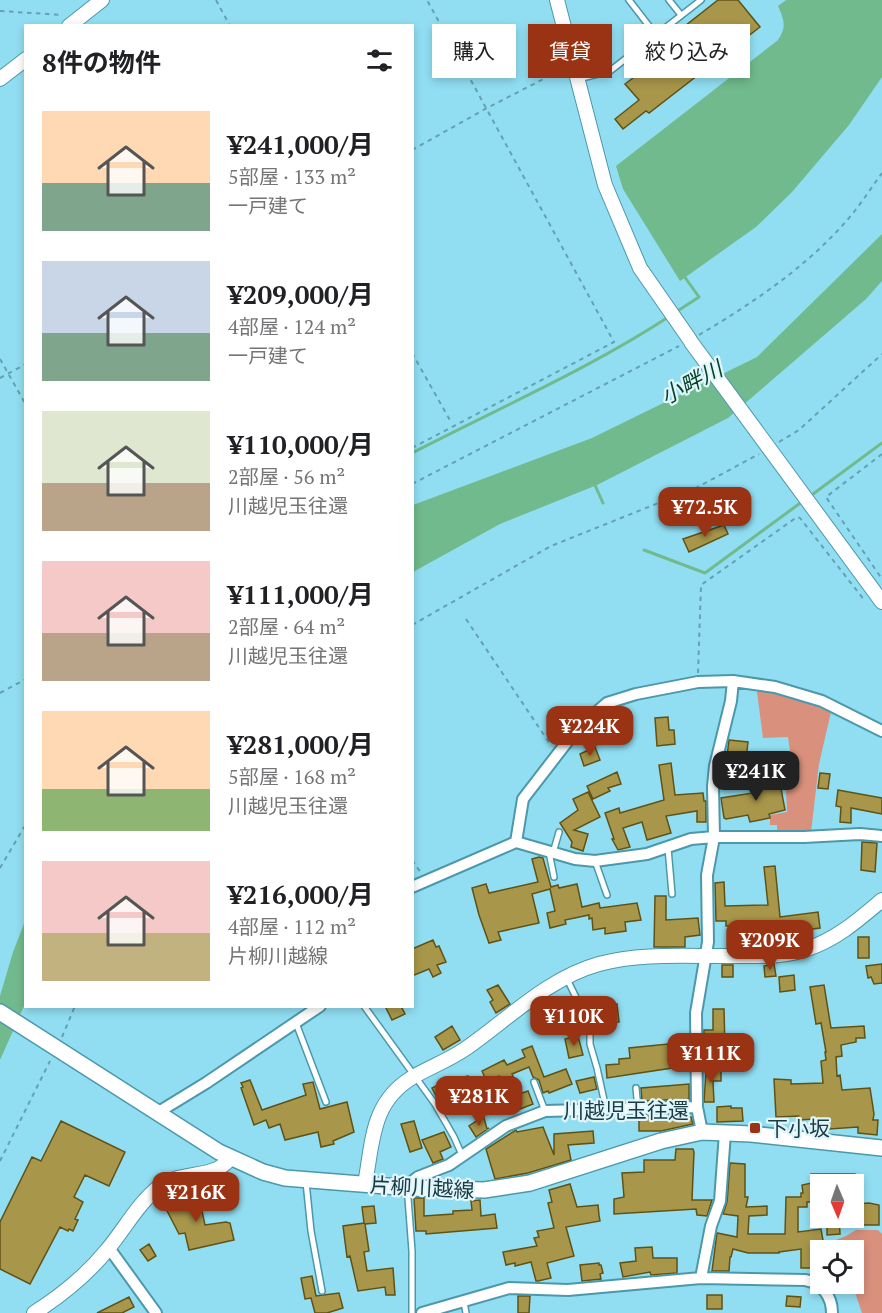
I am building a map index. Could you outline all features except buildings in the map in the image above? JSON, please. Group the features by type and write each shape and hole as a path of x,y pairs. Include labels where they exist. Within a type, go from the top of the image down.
{"main road":[{"name":"片柳川越線","path":"0,1012 219,1152 263,1172 305,1180 411,1188 484,1190 530,1183 661,1141 702,1132 882,1148"}],"street":[{"path":"75,21 102,0"},
{"path":"557,0 563,24"},
{"path":"0,79 24,61"},
{"path":"578,79 605,185 632,252 653,290 801,492 878,602"},
{"path":"698,1107 696,1012 706,957 707,875 714,837 713,786 733,681"},
{"path":"516,842 523,799 577,729 607,704 636,694 698,682 733,681 775,687 822,701 882,731"},
{"path":"414,886 516,842 575,860 595,861 647,854 691,839 860,834 882,836"},
{"path":"365,1184 381,1108 399,1086 459,1053 566,977 596,965 628,959 763,956 804,950 846,930 882,900"},
{"path":"157,1113 317,1008"},
{"name":"川越児玉往還","path":"411,1188 417,1177 449,1165 506,1126 545,1111 698,1107 702,1132"},
{"path":"701,1278 711,1226 720,1201 725,1133"},
{"path":"34,1313 82,1278 160,1186 169,1181 219,1168 231,1158"},
{"path":"109,1248 156,1313"},
{"path":"422,1313 509,1288 561,1290 701,1278 816,1282 828,1296 832,1313"}],"lane":[{"path":"629,0 648,24"},
{"path":"669,0 681,15"},
{"path":"670,24 701,0"},
{"path":"578,79 610,71 624,60"},
{"path":"554,877 551,852 559,832"},
{"path":"668,848 672,894"},
{"path":"595,861 607,895"},
{"path":"566,977 590,1026 590,1044 606,1110"},
{"path":"365,1008 435,1104 462,1155"},
{"path":"296,1023 326,1102"},
{"path":"534,1082 545,1111"},
{"path":"636,1088 638,1109"},
{"path":"305,1180 322,1291"},
{"path":"411,1188 408,1198 412,1251 412,1313"},
{"path":"464,1300 466,1313"}],"path":[{"path":"216,0 229,24"},
{"path":"414,447 614,342 427,0"},
{"path":"0,11 75,21"},
{"path":"414,149 546,78"},
{"path":"414,483 690,341 745,308 824,244 849,218 882,173"},
{"path":"414,624 551,546 696,488 766,446 799,430 882,354"},
{"path":"414,357 451,422"},
{"path":"0,359 24,402"},
{"path":"0,378 24,365"},
{"path":"882,454 826,497 882,579"},
{"path":"698,682 701,585 797,517 864,601 878,602"},
{"path":"466,619 557,754"},
{"path":"0,693 24,680"},
{"path":"0,868 24,827"},
{"path":"414,863 426,880"},
{"path":"0,1161 74,1008"}],"shaded area":[{"path":"786,0 882,0 882,77 849,125 792,192 756,227 680,281 623,189 616,166 729,78 750,78 750,62 778,40 783,31 784,23 778,6"},
{"path":"882,234 882,281 866,299 728,418 597,485 500,524 414,571 414,505 592,438 757,357"},
{"path":"758,689 799,700 831,712 819,764 811,832 777,832 777,825 770,825 770,815 787,812 785,768 792,767 788,737 763,738"},
{"path":"24,924 24,1006 0,1060 0,996"},
{"path":"856,1230 878,1230 882,1234 882,1313 862,1313 855,1294 864,1294 864,1240 836,1240"}],"waterway":[{"path":"676,312 699,297 684,276"},
{"path":"414,452 576,371 670,316"},
{"path":"809,497 882,443"},
{"path":"594,483 603,503"},
{"path":"644,550 705,573 803,501"}],"place":[{"name":"下小坂","path":"755,1128"}],"water label":[{"name":"小畔川","path":"691,382"}]}
